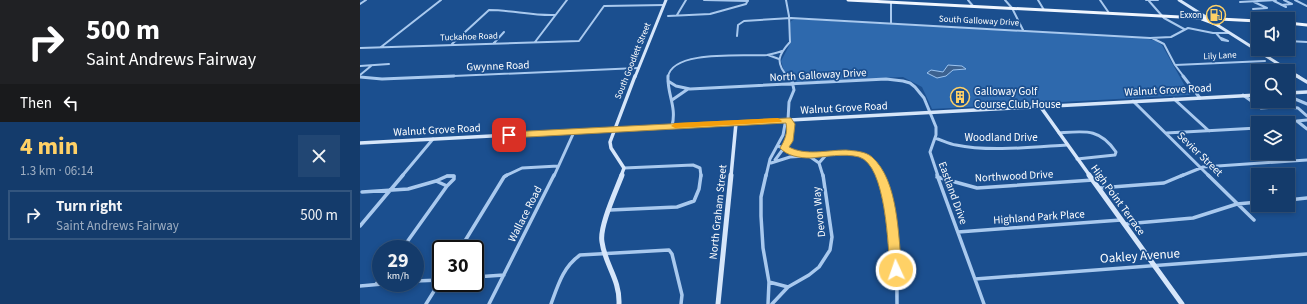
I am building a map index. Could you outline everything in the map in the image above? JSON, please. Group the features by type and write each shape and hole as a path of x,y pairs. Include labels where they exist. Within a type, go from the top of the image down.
{"main road":[{"name":"South Goodlett Street","path":"624,168 611,148 610,142 666,0"},
{"path":"848,0 912,2 1251,21"},
{"path":"1179,0 1307,82"},
{"path":"1187,17 1204,20 1218,26"},
{"path":"1295,24 1307,25"},
{"path":"1295,93 1307,92"},
{"name":"Walnut Grove Road","path":"360,143 1251,95"},
{"name":"High Point Terrace","path":"1040,106 1182,304"},
{"name":"North Graham Street","path":"718,304 736,123"},
{"path":"619,304 620,294 617,280 604,253 601,243 601,233 624,168"}],"street":[{"path":"360,4 366,0"},
{"path":"381,47 441,0"},
{"path":"535,42 567,0"},
{"path":"678,15 686,0"},
{"path":"704,0 748,0"},
{"path":"668,16 710,14 746,4 748,0"},
{"path":"768,304 769,282 763,248 760,216 765,179 771,163 770,159 784,135 785,124 788,120 789,102 794,90 792,80 782,70 779,59 782,51 790,42 789,24 791,18 786,0"},
{"path":"968,0 973,6"},
{"path":"1005,0 1012,8 1023,30"},
{"path":"1038,0 1044,10"},
{"path":"1100,0 1109,13"},
{"path":"1146,0 1158,0"},
{"path":"1272,0 1286,8"},
{"path":"1240,2 1276,0"},
{"path":"1281,5 1292,4 1284,0"},
{"path":"1295,0 1307,6"},
{"path":"1149,1 1172,25 1184,29 1190,28 1216,33 1229,33"},
{"path":"1253,1 1267,8 1254,9"},
{"path":"891,2 891,23"},
{"name":"Tuckahoe Road","path":"360,48 579,41 600,9 604,6 664,5"},
{"path":"452,44 489,10 501,10 538,16 555,15"},
{"name":"South Galloway Drive","path":"737,36 738,25 744,21 791,18 1150,38 1171,37 1184,29"},
{"path":"494,43 504,32"},
{"path":"1216,33 1221,38"},
{"path":"1164,44 1171,37"},
{"path":"1150,38 1164,44 1175,65 1200,98"},
{"path":"1295,41 1307,42"},
{"path":"672,126 674,115 668,74 678,63 688,60 766,55 782,51"},
{"path":"766,55 779,59"},
{"name":"Lily Lane","path":"1175,65 1265,61"},
{"path":"360,66 389,64"},
{"path":"360,76 371,66"},
{"name":"Gwynne Road","path":"360,76 382,79 638,68"},
{"name":"North Galloway Drive","path":"668,81 676,86 690,89 896,79 916,86 925,97 931,112"},
{"name":"North Galloway Drive","path":"672,100 680,93 690,89"},
{"path":"1243,95 1251,101"},
{"path":"1174,99 1209,131"},
{"path":"1295,99 1307,104"},
{"name":"Sevier Street","path":"1133,102 1254,220"},
{"path":"1295,108 1298,108 1307,116"},
{"name":"Eastland Drive","path":"931,112 937,128 929,153 984,304"},
{"path":"771,163 777,159 789,141 791,124 788,120"},
{"path":"1307,120 1297,120 1307,129"},
{"path":"1165,134 1251,128"},
{"path":"1059,133 1090,131 1098,133 1115,150 1116,155 1077,159"},
{"name":"Wallace Road","path":"489,304 574,132"},
{"name":"Woodland Drive","path":"935,138 955,145 972,147 1020,148 1067,145"},
{"path":"360,226 432,139"},
{"path":"778,146 800,155 807,156 846,153 862,154 868,158 878,170 883,180 896,251 897,304"},
{"path":"771,163 778,159 800,155"},
{"path":"807,156 819,163 826,155"},
{"path":"1098,188 1164,183 1200,168 1307,160"},
{"name":"Devon Way","path":"772,304 788,287 814,272 825,259 830,250 832,232 824,178 819,163"},
{"path":"610,210 678,207 694,201 698,195 701,174 700,168 693,165 624,168"},
{"path":"466,240 504,177 510,171 519,168 558,166"},
{"path":"362,192 413,188 447,176 454,176 408,240"},
{"name":"Northwood Drive","path":"937,176 977,188 1093,180"},
{"path":"436,181 442,182 447,186"},
{"path":"1295,199 1307,198"},
{"name":"Highland Park Place","path":"958,232 1196,218 1237,204 1251,203"},
{"path":"551,304 568,263 580,255 669,250 672,254 682,295 681,304"},
{"name":"Oakley Avenue","path":"975,279 1153,264 1186,264 1307,254"},
{"path":"484,276 504,275"},
{"path":"769,282 788,287"},
{"path":"360,286 372,284"},
{"path":"426,304 434,292"}],"shaded area":[{"path":"795,19 1145,38 1156,41 1162,45 1190,95 932,109 922,87 903,77 796,82 784,71 781,61 791,42 790,23"},
{"path":"948,65 962,66 966,69 953,70 946,76 937,78 927,73 931,70 943,72"}],"slow traffic":[{"path":"675,126 778,121"}],"place":[{"name":"Exxon","path":"1216,15"},
{"name":"Galloway Golf Course Club House","path":"960,97"}],"route":[{"path":"509,135 788,120 791,124 791,133 789,141 784,148 800,155 807,156 846,153 862,154 873,163 883,180 890,212 896,251 896,270"}]}
